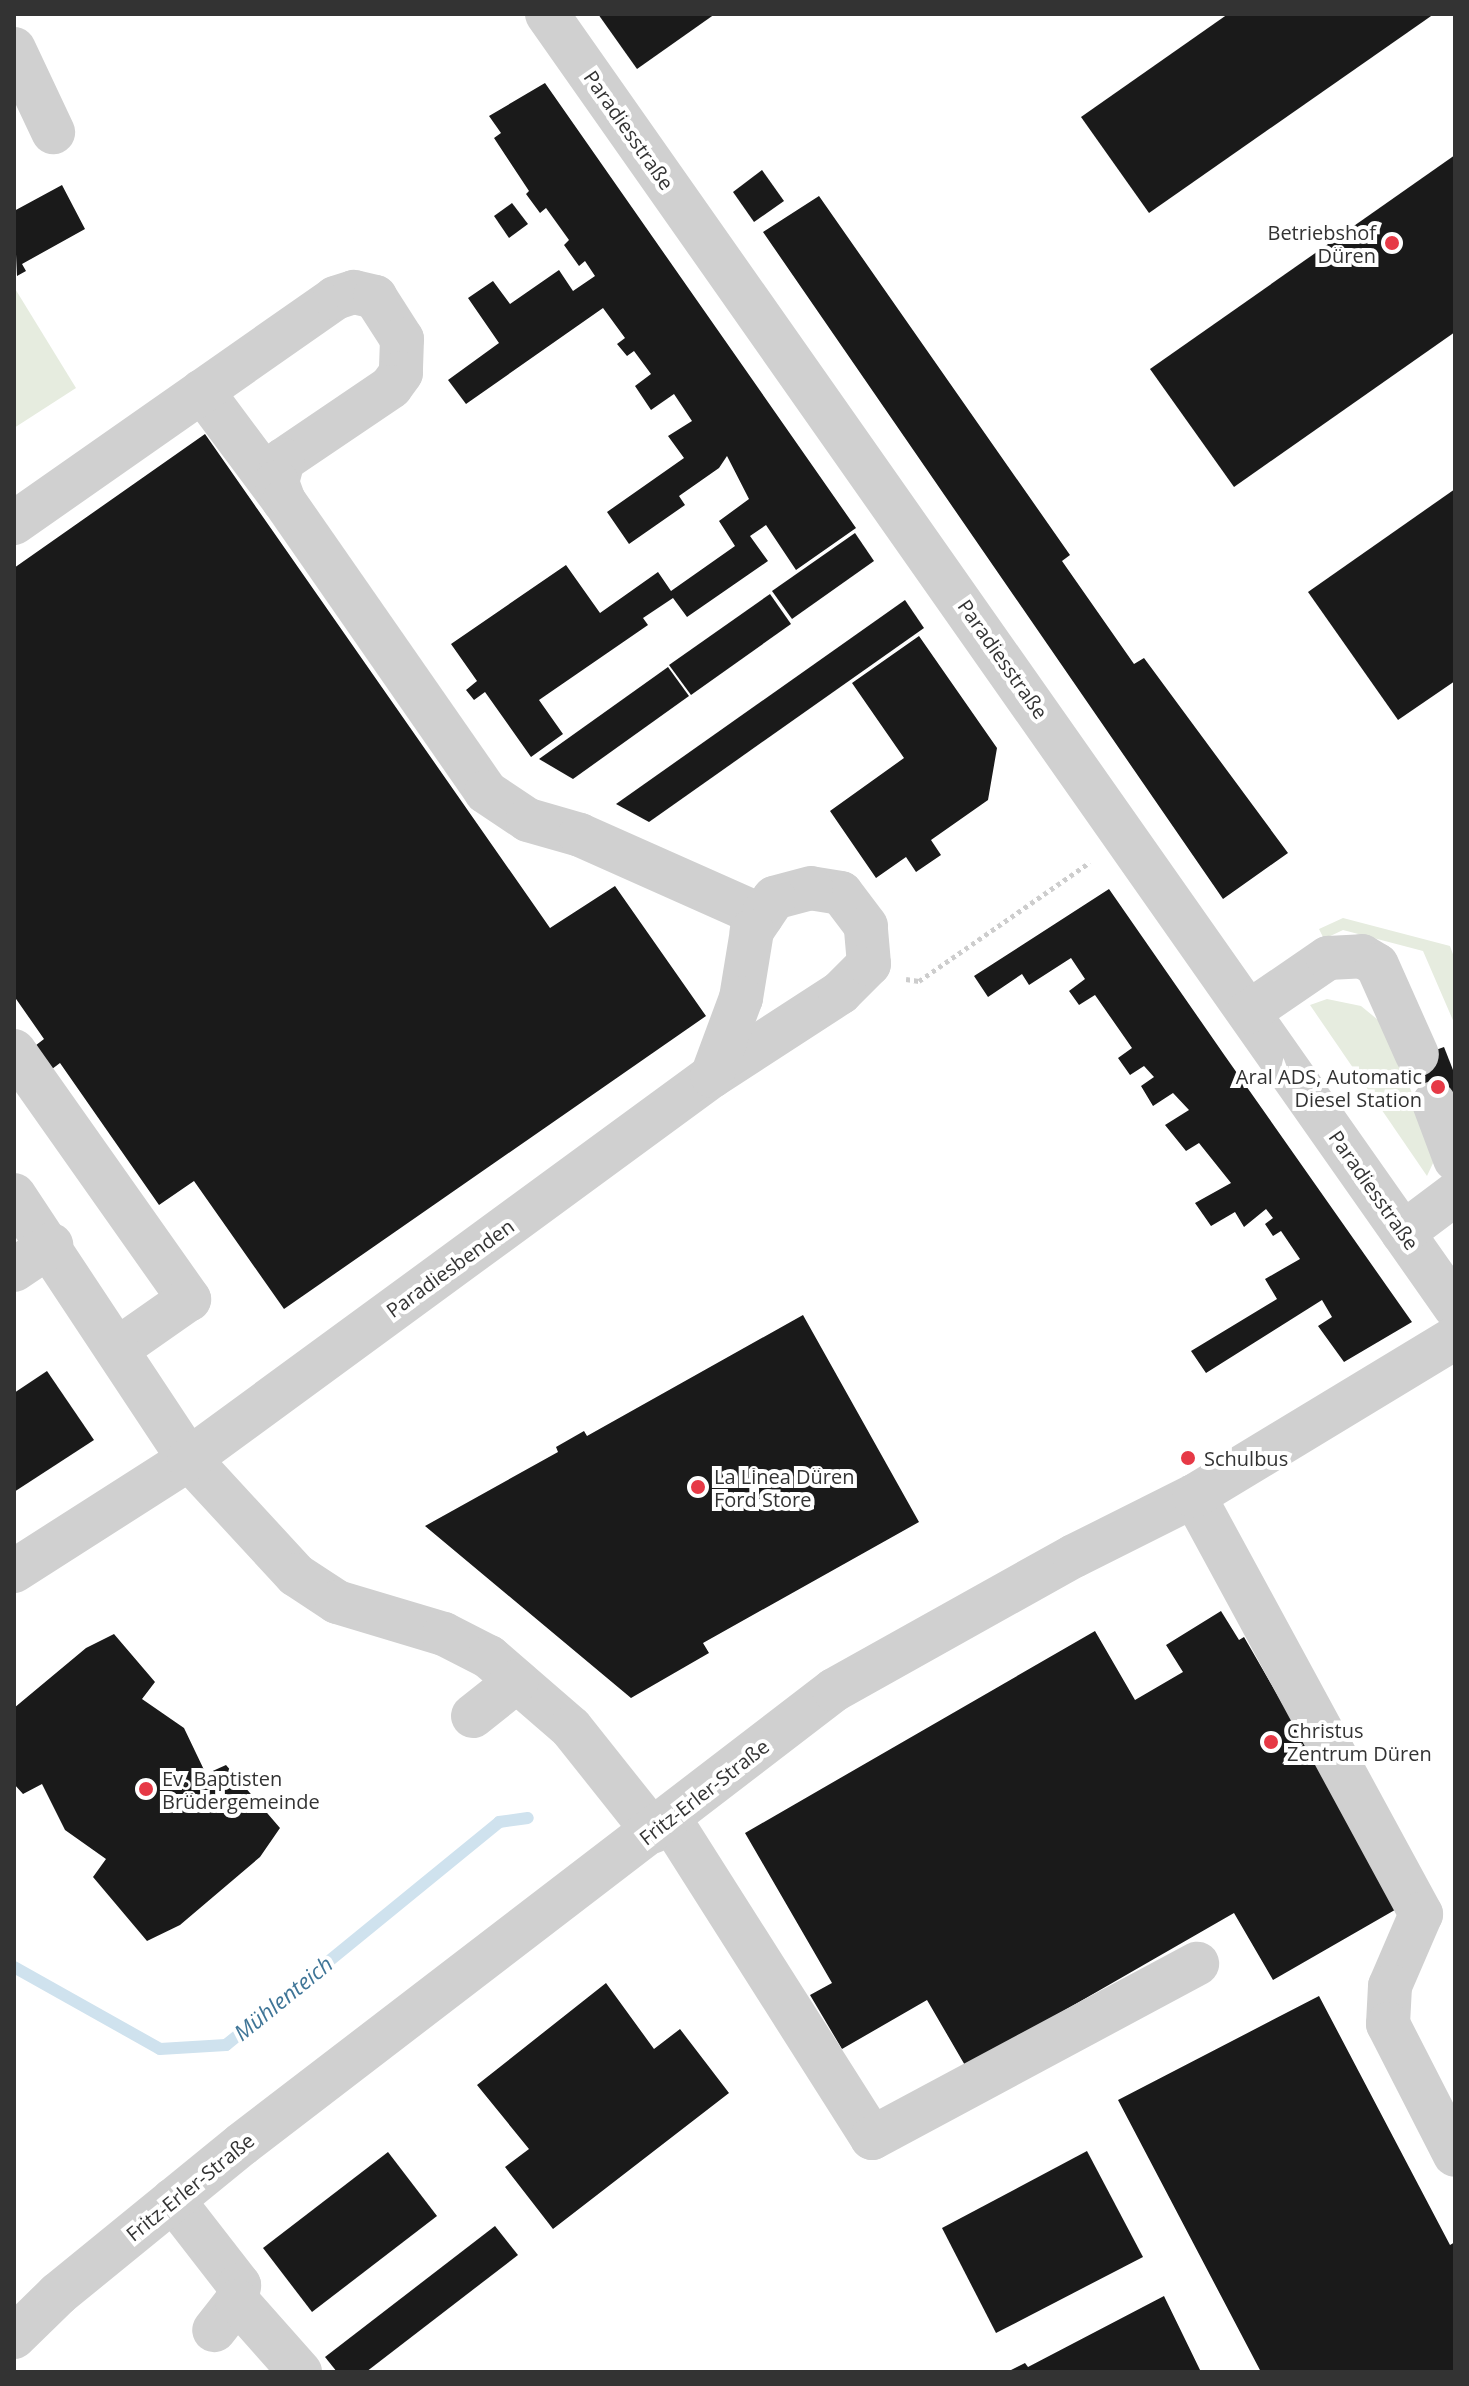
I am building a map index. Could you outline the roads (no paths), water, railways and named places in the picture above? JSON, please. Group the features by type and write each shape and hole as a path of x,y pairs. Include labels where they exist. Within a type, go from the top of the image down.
{"street":[{"name":"Paradiesstraße","path":"547,14 1128,837 1455,1307"},
{"path":"14,49 53,132"},
{"path":"14,523 335,298 354,292 375,297 387,310 402,339 401,373 391,387 283,460 277,482 284,501"},
{"path":"202,391 284,501 486,792 528,820 580,835 762,916 752,931 741,998 712,1076"},
{"name":"Paradiesbenden","path":"14,1571 189,1459 712,1076 840,993 869,964 866,926 841,893 811,888 774,898 762,916"},
{"path":"1249,1012 1328,958 1362,956 1377,965 1417,1055"},
{"path":"14,1051 189,1299 119,1348"},
{"path":"1434,1103 1455,1159"},
{"path":"1403,1233 1455,1194"},
{"path":"14,1195 51,1245 189,1459 312,1590 463,1642 517,1681 571,1728 661,1825 872,2138 1197,1964"},
{"path":"14,1270 51,1245"},
{"name":"Fritz-Erler-Straße","path":"14,2337 173,2200 834,1690 1074,1556 1194,1496 1455,1338"},
{"path":"1194,1496 1421,1914 1390,1986 1388,2024 1455,2155"},
{"path":"473,1716 517,1681"},
{"path":"173,2200 239,2285 225,2316 300,2372"}],"waterway":[{"name":"Mühlenteich","path":"14,1967 160,2049 226,2045 499,1822 528,1818"}],"place":[{"name":"Betriebshof Düren","path":"1392,243"},
{"name":"Aral ADS, Automatic Diesel Station","path":"1438,1087"},
{"name":"Schulbus","path":"1188,1458"},
{"name":"La Linea Düren Ford Store","path":"698,1487"},
{"name":"Christus Zentrum Düren","path":"1271,1742"},
{"name":"Ev. Baptisten Brüdergemeinde","path":"146,1789"}]}
